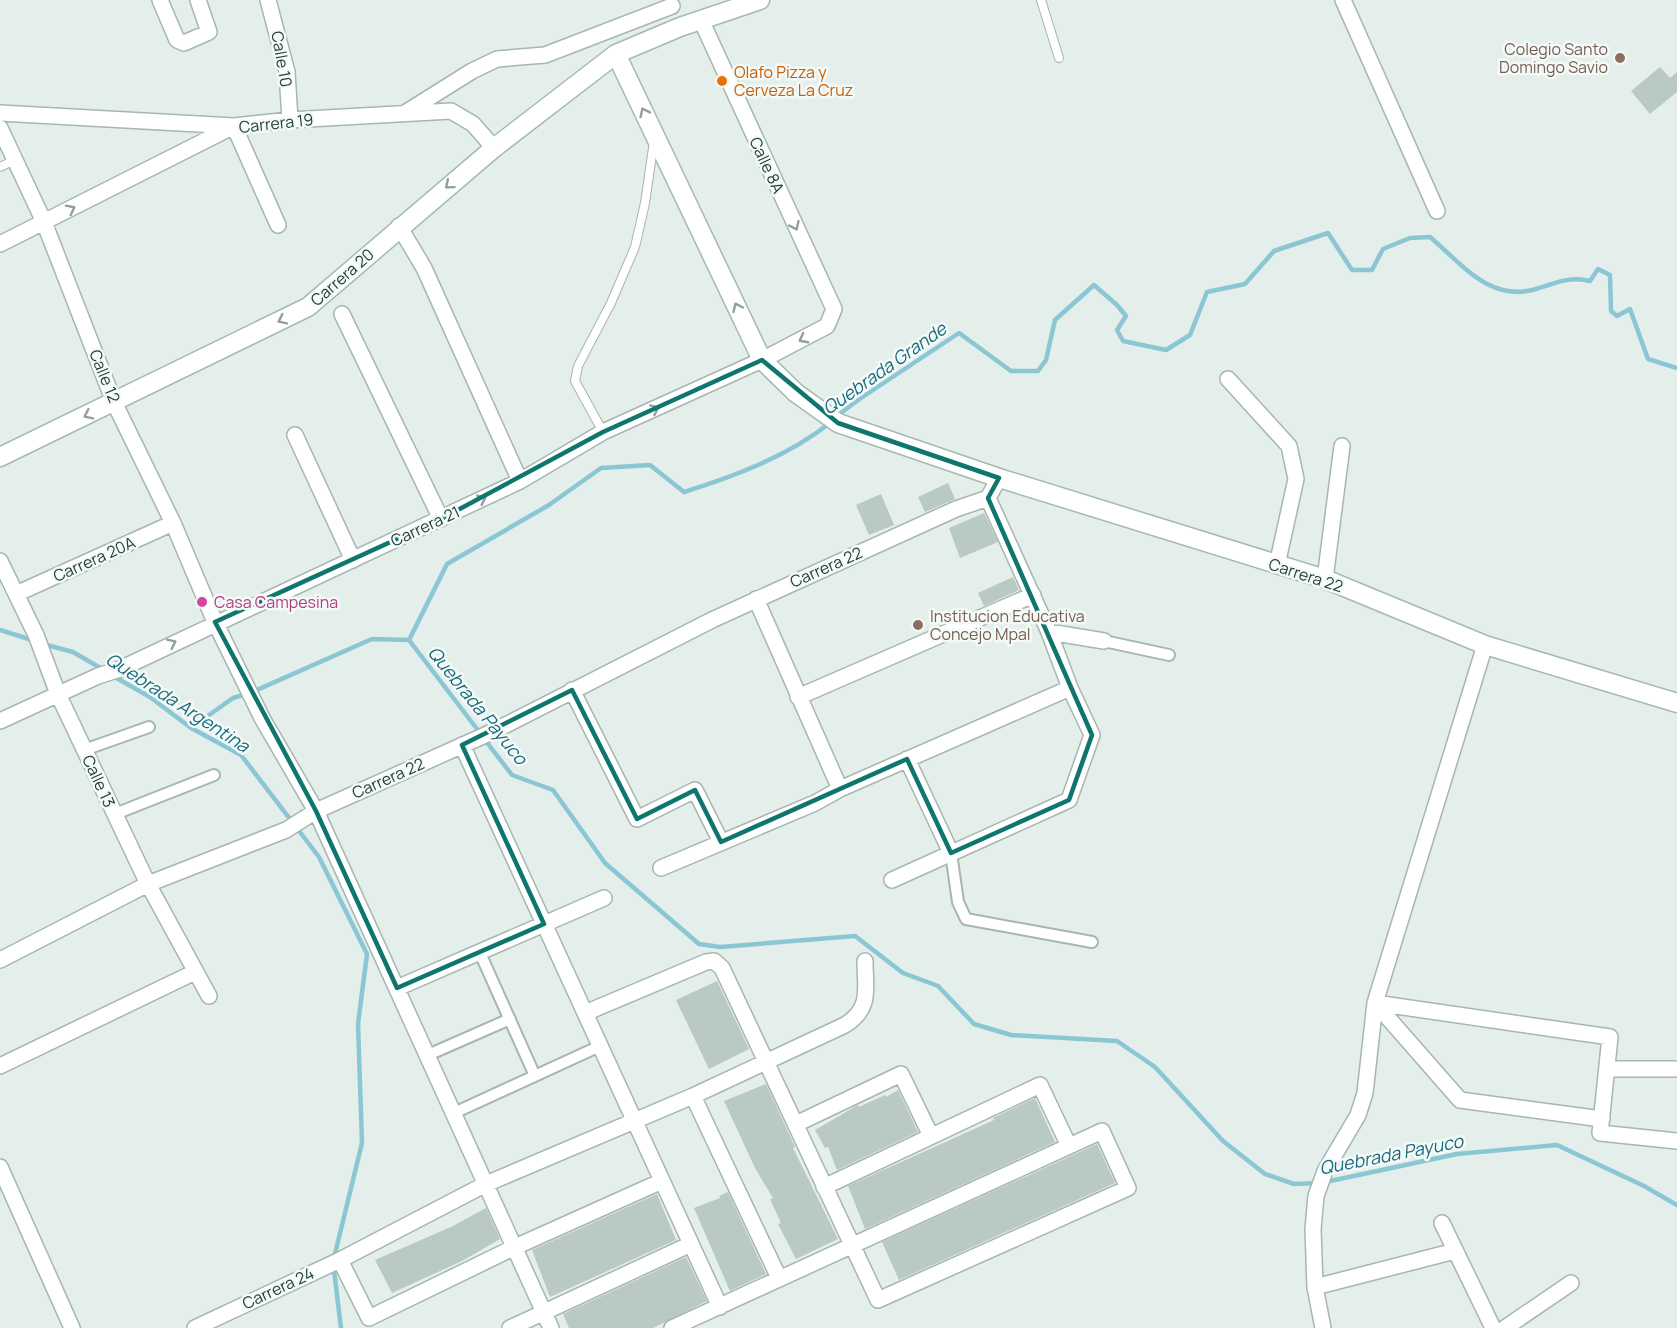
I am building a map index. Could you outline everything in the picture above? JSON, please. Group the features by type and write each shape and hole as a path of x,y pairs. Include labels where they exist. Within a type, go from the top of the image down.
{"main road":[{"name":"Carrera 20","path":"0,457 308,307 399,226 494,148 616,54 681,27 760,0"},
{"path":"616,54 762,360"},
{"name":"Carrera 22","path":"762,360 796,393 832,419 999,478 1325,579 1485,645 1676,702"}],"street":[{"path":"160,0 177,40 184,43 209,32 198,0"},
{"name":"Calle 10","path":"268,0 287,72 290,120"},
{"path":"1343,0 1437,212"},
{"path":"405,114 472,71 497,59 545,55 671,3 681,27"},
{"name":"Calle 8A","path":"701,20 834,309"},
{"name":"Carrera 19","path":"0,243 234,126 290,120 451,111 472,124 494,148"},
{"path":"0,113 234,126 278,225"},
{"name":"Calle 12","path":"0,128 44,222 114,402 173,523 215,622 262,718 316,811 551,1328"},
{"path":"399,226 424,268 519,481"},
{"name":"Carrera 21","path":"0,721 98,676 120,669 215,622 353,560 519,481 603,432 762,360 827,326 834,309"},
{"path":"342,314 441,519"},
{"path":"1228,379 1289,447 1296,479 1277,565"},
{"path":"295,435 353,560"},
{"path":"1325,579 1342,447"},
{"path":"892,880 1069,800 1092,735 1070,688 1033,595 988,498 999,478"},
{"name":"Carrera 22","path":"0,960 148,884 291,826 316,811 492,732 756,599 956,508 988,498"},
{"name":"Carrera 20A","path":"16,594 173,523"},
{"name":"Calle 13","path":"0,561 38,642 58,694 148,884 209,996"},
{"path":"798,697 1033,595"},
{"path":"756,599 840,789"},
{"path":"1049,632 1169,655"},
{"path":"1323,1328 1315,1287 1312,1229 1317,1191 1325,1171 1351,1130 1365,1093 1375,1003 1485,645"},
{"path":"661,868 815,803 840,789 1070,688"},
{"path":"572,690 637,819 695,790 722,842"},
{"path":"84,750 149,727"},
{"path":"468,743 544,924 720,1307"},
{"path":"907,759 951,853 958,902 966,919 1092,942"},
{"path":"115,813 214,775"},
{"path":"397,988 604,898"},
{"path":"480,953 535,1077"},
{"path":"585,1013 706,962 714,961 722,968 852,1247 878,1300 1128,1188 1101,1131 852,1247 672,1328"},
{"name":"Carrera 24","path":"195,1328 334,1262 486,1184 693,1096 845,1025 861,1013 865,999 865,961"},
{"path":"0,1066 195,972"},
{"path":"1375,1003 1610,1037 1600,1133 1677,1141"},
{"path":"1375,1003 1460,1100 1602,1119"},
{"path":"428,1055 510,1019"},
{"path":"454,1113 600,1046"},
{"path":"1607,1069 1677,1070"},
{"path":"795,1124 901,1074 931,1136"},
{"path":"825,1186 1040,1085 1069,1146"},
{"path":"693,1096 779,1278"},
{"path":"0,1167 4,1187 72,1328"},
{"path":"334,1262 369,1318 515,1247 662,1181"},
{"path":"1442,1223 1493,1328"},
{"path":"510,1328 691,1244"},
{"path":"1315,1287 1455,1251"},
{"path":"1505,1328 1571,1282"}],"lane":[{"path":"1041,0 1059,58"},
{"path":"603,432 575,381 578,366 611,303 635,248 645,203 655,134"},
{"path":"0,167 15,160"}],"highlighted area":[{"path":"762,360 838,423 999,478 988,498 1092,735 1069,800 951,853 907,759 721,842 695,790 637,819 572,690 462,745 544,924 397,988 316,811 215,622 441,519 603,432"}],"building":[{"path":"1660,67 1670,78 1677,72 1677,92 1650,114 1631,91"},
{"path":"948,483 955,499 925,512 918,497"},
{"path":"881,494 894,525 869,535 856,505"},
{"path":"984,513 998,542 960,558 949,528"},
{"path":"1013,577 1019,590 984,606 978,593"},
{"path":"717,981 749,1049 709,1069 676,1000"},
{"path":"766,1084 795,1147 793,1148 838,1239 796,1259 778,1224 781,1223 770,1199 773,1198 755,1168 724,1101"},
{"path":"898,1090 918,1132 837,1170 828,1147 825,1148 815,1130 858,1105 859,1107 885,1095 886,1097"},
{"path":"1035,1098 1055,1142 865,1229 848,1186 994,1120 993,1118"},
{"path":"1097,1144 1115,1183 899,1280 882,1242"},
{"path":"728,1192 766,1274 730,1291 694,1208 720,1198 719,1196"},
{"path":"657,1194 676,1240 550,1297 532,1250"},
{"path":"486,1208 500,1239 462,1261 392,1293 375,1260 453,1226"},
{"path":"686,1257 707,1301 653,1328 569,1328 563,1314"}],"waterway":[{"name":"Quebrada Grande","path":"837,416 959,333 1011,371 1038,371 1046,360 1055,320 1094,285 1126,316 1117,330 1123,341 1166,350 1190,335 1207,292 1245,284 1274,251 1328,233 1352,270 1372,270 1383,249 1410,238 1430,237 1465,269 1491,286 1505,291 1520,292 1569,280 1590,281 1598,269 1610,275 1611,311 1617,316 1630,309 1648,359 1677,368"},
{"name":"Quebrada Grande","path":"409,640 447,564 549,505 601,468 650,465 684,492 761,464 797,445 831,422"},
{"name":"Quebrada Argentina","path":"0,630 35,641"},
{"name":"Quebrada Payuco","path":"191,728 233,698 250,693 372,639 409,640"},
{"name":"Quebrada Payuco","path":"409,640 480,733"},
{"name":"Quebrada Argentina","path":"43,644 73,652 104,670"},
{"name":"Quebrada Argentina","path":"113,676 150,697 191,728 241,755 319,857 367,954 358,1024 362,1143 333,1262 341,1328"},
{"name":"Quebrada Payuco","path":"485,740 512,775 553,790 605,863 699,944 720,947 855,936 903,973 938,986 974,1024 1011,1035 1117,1041 1155,1067 1223,1141 1265,1174 1294,1184 1321,1183 1457,1154 1557,1145 1644,1186 1677,1205"}],"place":[{"name":"Colegio Santo Domingo Savio","path":"1620,58"},
{"name":"Olafo Pizza y Cerveza La Cruz","path":"722,81"},
{"name":"Casa Campesina","path":"202,602"},
{"name":"Institucion Educativa Concejo Mpal","path":"918,625"}]}
